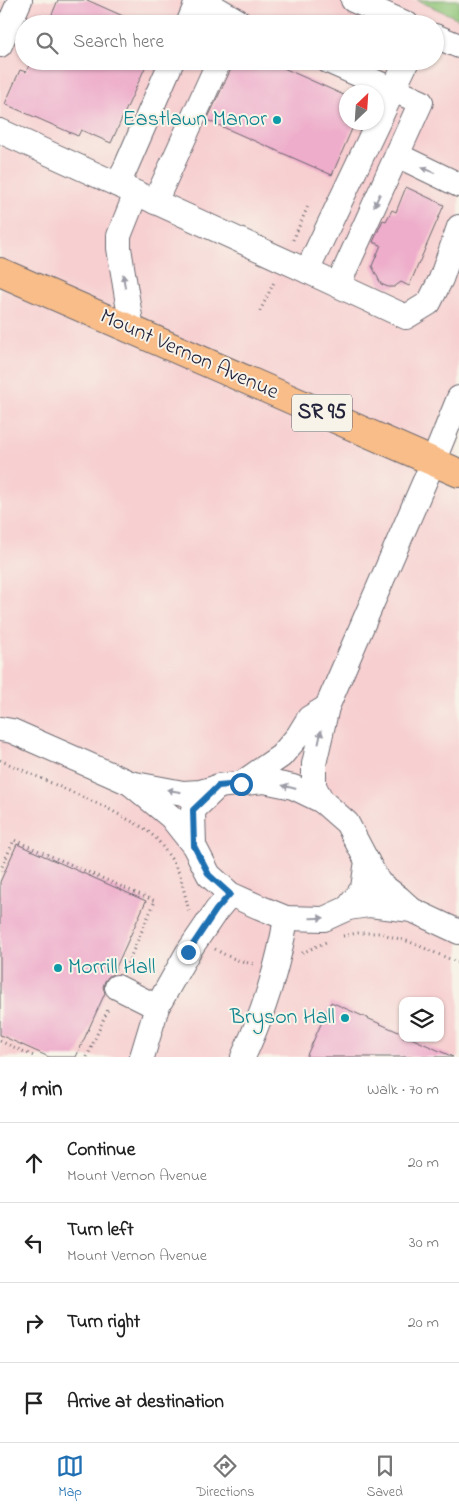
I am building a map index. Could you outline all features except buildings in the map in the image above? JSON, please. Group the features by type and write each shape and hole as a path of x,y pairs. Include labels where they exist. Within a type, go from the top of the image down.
{"main road":[{"name":"Mount Vernon Avenue","path":"0,272 459,474"}],"street":[{"path":"0,45 20,0"},
{"path":"192,15 198,0"},
{"path":"202,0 226,15"},
{"path":"353,0 387,15"},
{"path":"444,40 459,46"},
{"path":"132,329 119,248 119,236 137,193 170,70"},
{"path":"137,193 213,70"},
{"path":"338,285 421,102 348,70"},
{"path":"307,272 403,70"},
{"path":"0,131 406,317 429,304 441,279 459,228"},
{"path":"397,156 459,185"},
{"path":"322,801 314,786 314,764 327,706 459,398"},
{"path":"194,846 193,810 229,785 280,756 298,736 309,718 327,706"},
{"path":"0,729 12,732 130,784 183,793 200,792 229,785 264,781 292,786 322,801 347,823 379,883 412,910 459,932"},
{"path":"130,784 171,817 194,846 209,875 230,894 286,918 324,919 348,908 370,905 412,910"},
{"path":"348,908 363,888 366,861"},
{"path":"148,1053 157,1007 192,946 216,910 230,894"},
{"path":"243,1057 253,1035 277,963 286,918"},
{"path":"117,987 157,1007"}],"path":[{"path":"0,871 14,840 155,901 87,1057"},
{"path":"0,857 5,859"},
{"path":"0,1041 36,1057"}],"shaded area":[{"path":"0,0 417,0 459,19 459,1057 0,1057"}],"green space":[{"path":"417,0 459,0 459,19"}],"place":[{"name":"Eastlawn Manor","path":"277,120"},
{"name":"Morrill Hall","path":"58,968"},
{"name":"Bryson Hall","path":"345,1018"}],"route":[{"path":"188,952 216,910 230,894 209,875 194,846 193,810 218,786 241,784"}]}
